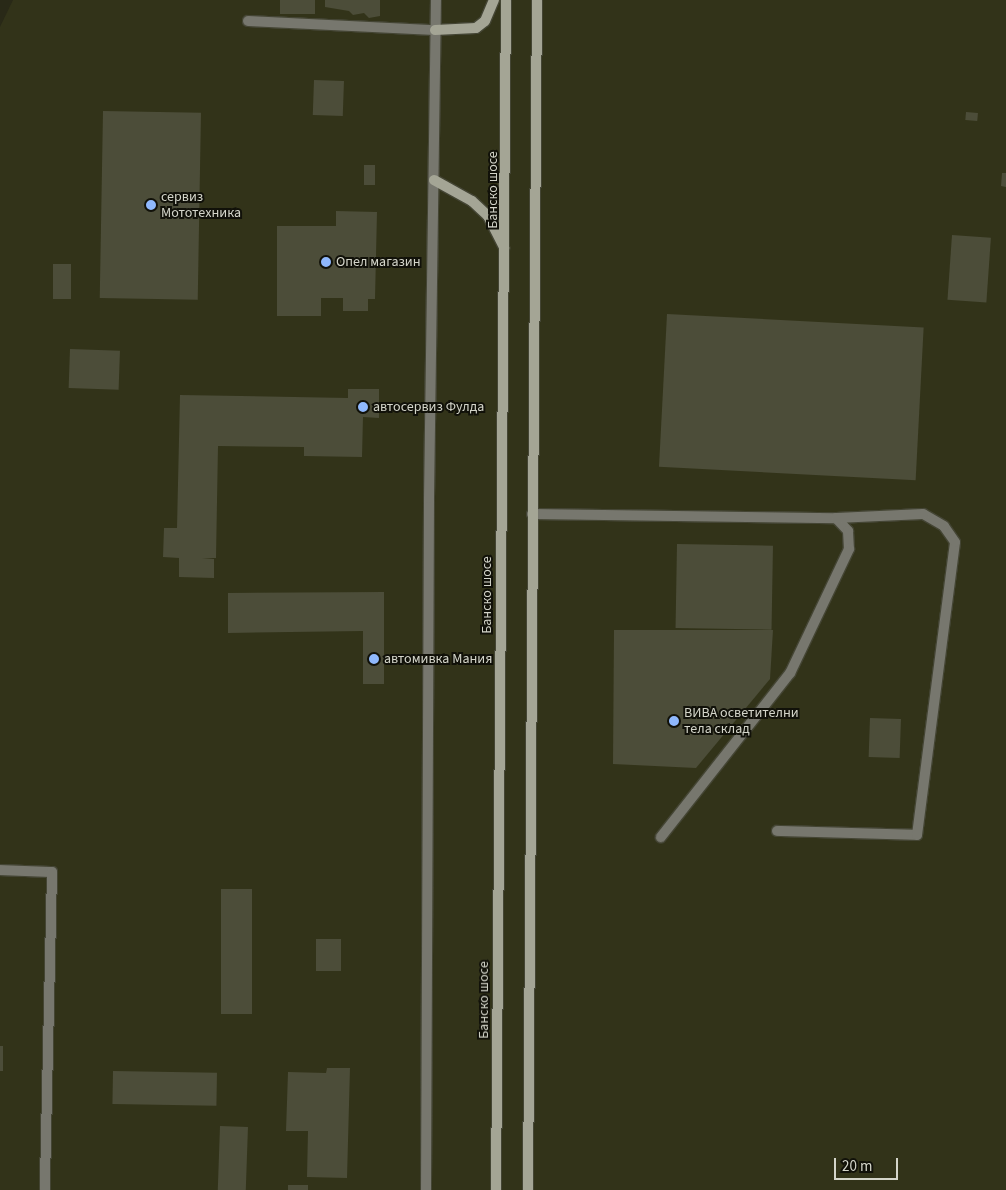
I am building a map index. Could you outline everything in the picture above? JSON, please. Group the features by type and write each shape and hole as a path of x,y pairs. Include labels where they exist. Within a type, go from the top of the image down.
{"main road":[{"path":"435,30 476,28 485,21 494,0"},
{"name":"Банско шосе","path":"496,1190 506,255 506,0"},
{"path":"528,1190 537,0"},
{"path":"434,180 472,201 488,216 506,255"}],"street":[{"path":"426,1190 428,498 436,0"},
{"path":"248,22 435,30"},
{"path":"532,514 836,518 923,514 944,526 955,542 917,835 777,831"},
{"path":"661,838 790,673 849,549 848,531 836,518"},
{"path":"0,870 52,872 45,1190"}],"shaded area":[{"path":"13,0 1006,0 1006,1190 0,1190 0,27"}],"building":[{"path":"280,0 315,0 315,14 280,14"},
{"path":"325,0 380,0 380,16 369,18 364,13 353,15 349,11 325,7"},
{"path":"314,80 344,81 343,116 313,115"},
{"name":"сервиз Мототехника","path":"103,111 201,113 198,300 100,298"},
{"path":"966,112 978,113 977,121 965,120"},
{"path":"364,165 375,165 375,185 364,185"},
{"path":"1002,173 1006,173 1006,187 1001,186"},
{"name":"Опел магазин","path":"336,211 377,212 375,299 368,299 368,311 343,311 343,298 321,298 321,316 277,316 277,226 336,226"},
{"path":"952,235 991,238 986,303 947,300"},
{"path":"53,264 71,264 71,299 53,299"},
{"path":"667,314 924,327 916,480 659,467"},
{"path":"70,349 120,351 119,390 69,388"},
{"path":"348,389 379,389 379,418 363,417 362,457 304,456 304,447 218,446 216,558 202,558 214,559 214,578 179,577 179,558 163,557 164,528 177,528 180,395 348,398"},
{"path":"677,544 773,546 772,630 676,628"},
{"name":"автомивка Мания","path":"384,592 384,684 363,684 363,631 228,633 228,593"},
{"name":"ВИВА осветителни тела склад","path":"614,630 773,630 770,679 696,768 613,764"},
{"path":"870,718 901,719 900,758 869,757"},
{"path":"221,889 252,889 252,1014 221,1014"},
{"path":"316,939 341,939 341,971 316,971"},
{"path":"0,1046 3,1046 3,1071 0,1071"},
{"path":"327,1068 350,1068 347,1178 307,1177 308,1131 286,1131 288,1072 326,1073"},
{"path":"113,1071 217,1073 216,1106 112,1104"},
{"path":"220,1126 248,1127 246,1190 218,1190"},
{"path":"288,1185 308,1185 308,1190 288,1190"}],"place":[{"name":"сервиз Мототехника","path":"151,205"},
{"name":"Опел магазин","path":"326,262"},
{"name":"автосервиз Фулда","path":"363,407"},
{"name":"автомивка Мания","path":"374,659"},
{"name":"ВИВА осветителни тела склад","path":"674,721"}]}
